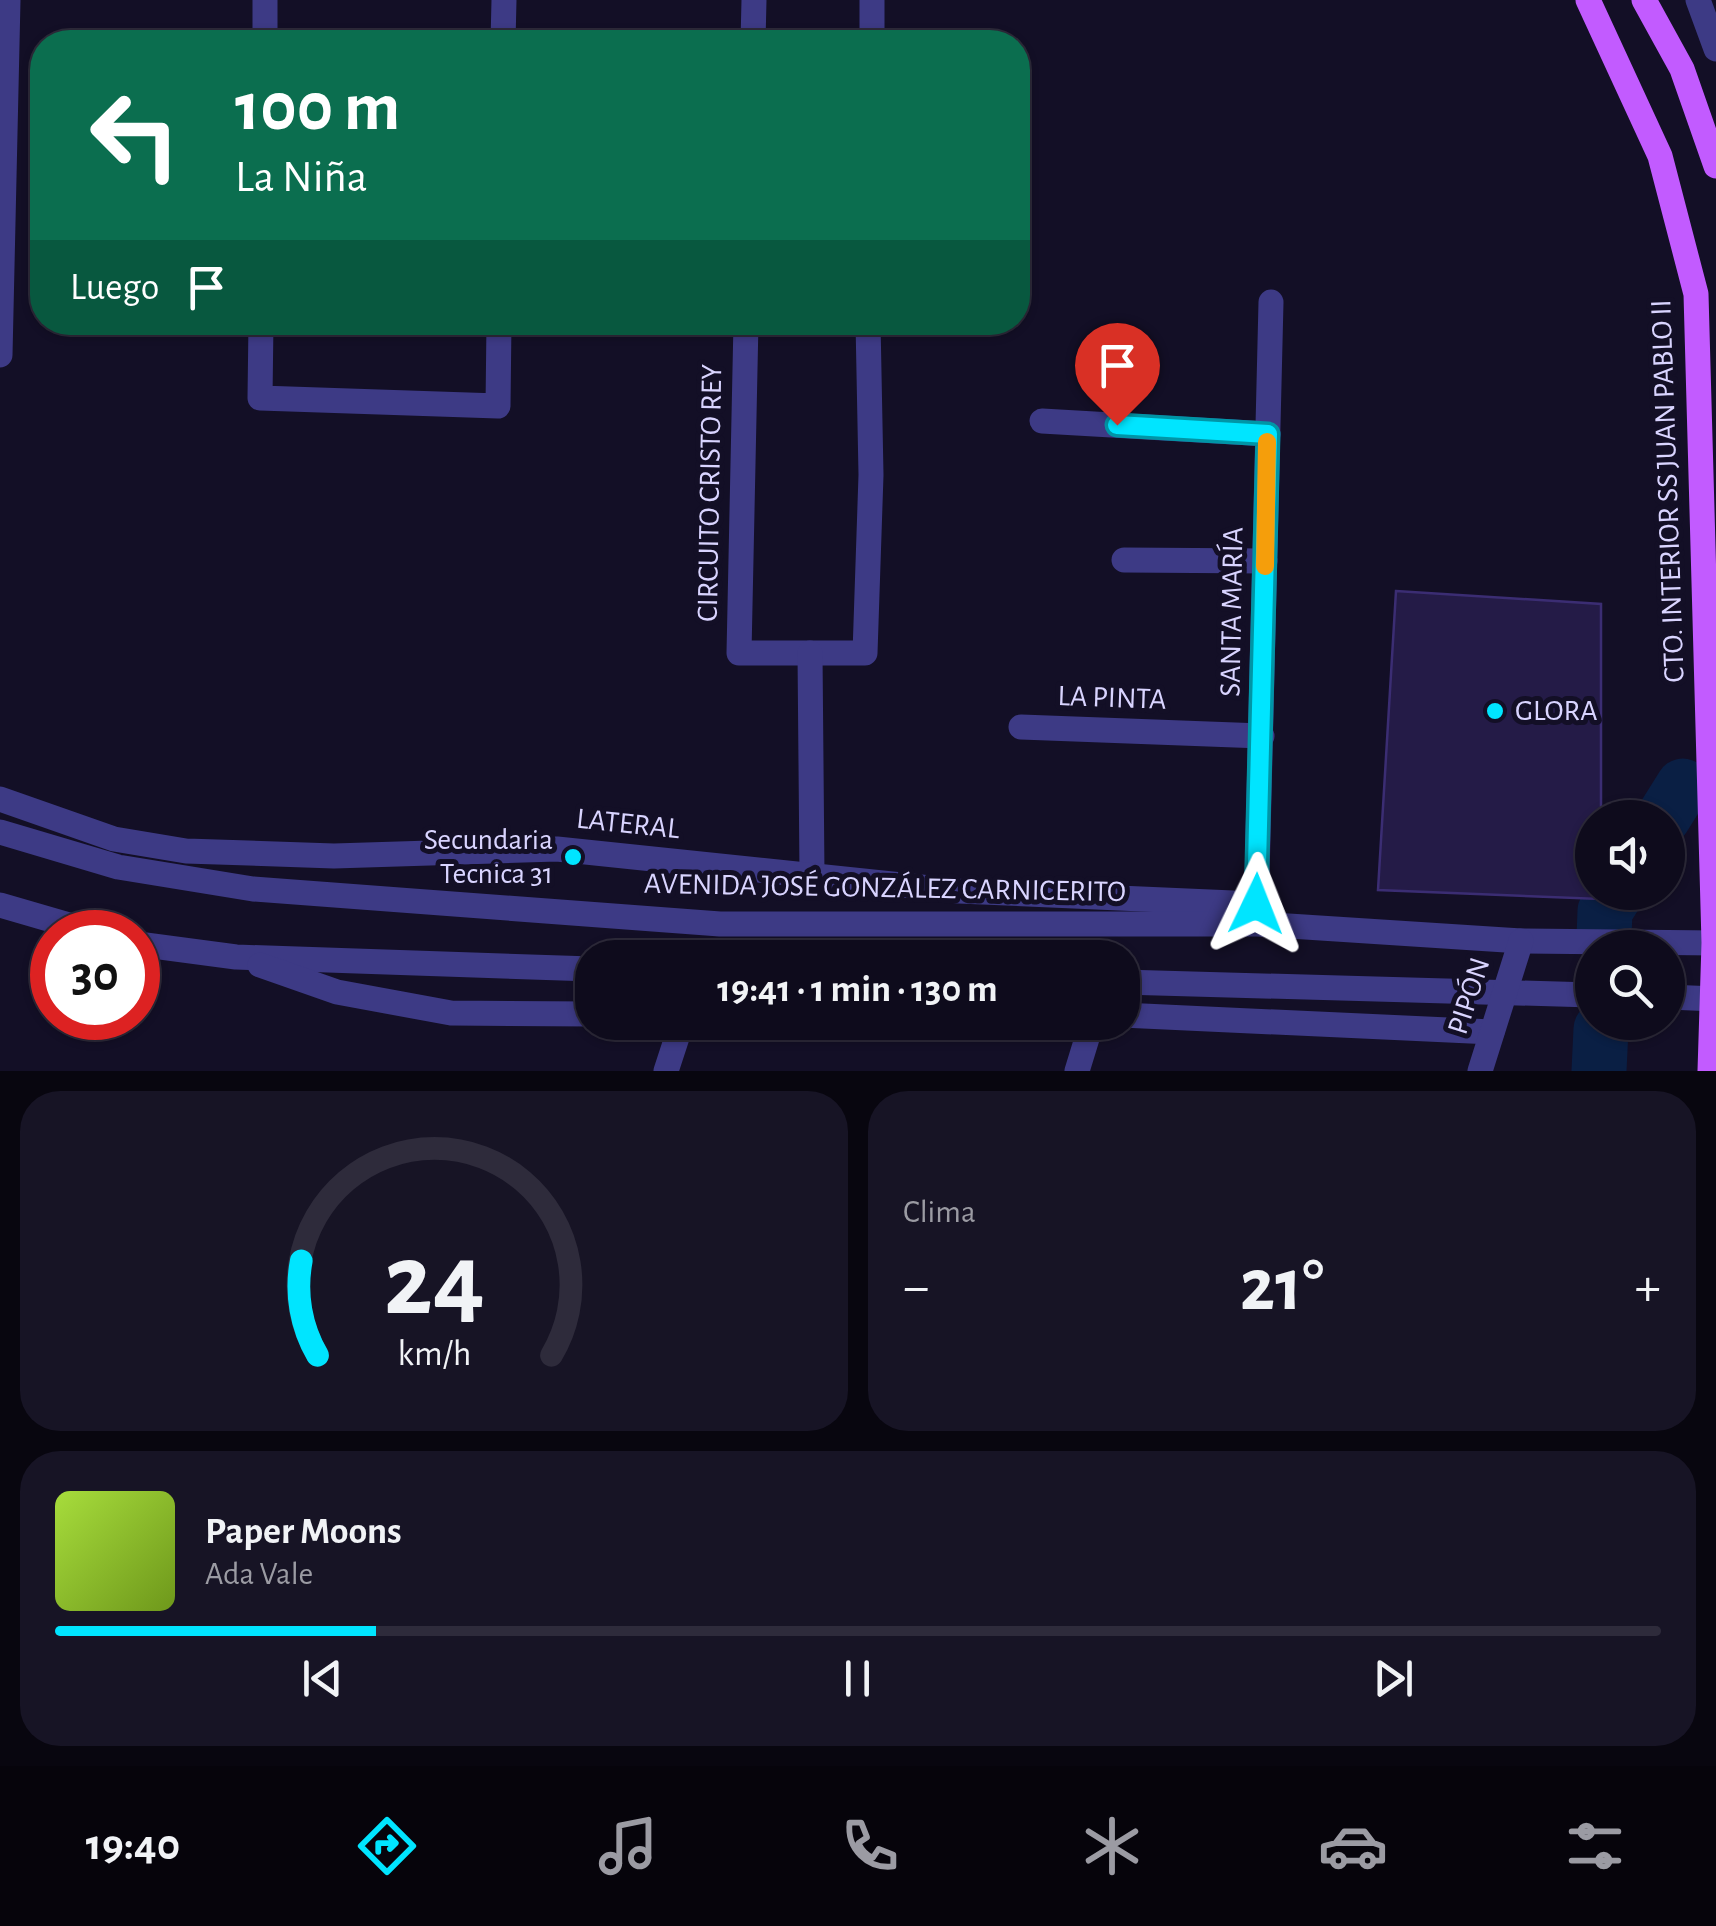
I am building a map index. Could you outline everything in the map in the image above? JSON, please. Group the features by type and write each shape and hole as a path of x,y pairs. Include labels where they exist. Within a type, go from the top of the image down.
{"main road":[{"name":"CTO. INTERIOR SS JUAN PABLO II","path":"1588,0 1660,156 1696,294 1715,942 1710,1071"},
{"path":"1644,0 1682,69 1716,166"}],"street":[{"path":"0,355 8,0"},
{"path":"265,0 265,30"},
{"path":"503,30 504,0"},
{"path":"753,30 754,0"},
{"path":"872,0 872,30"},
{"path":"1698,0 1716,48"},
{"name":"SANTA MARÍA","path":"1256,914 1270,302"},
{"path":"261,335 260,398 498,406 499,335"},
{"name":"CIRCUITO CRISTO REY","path":"746,335 739,653 865,653 871,475 868,335"},
{"path":"1042,421 1268,434"},
{"path":"1124,560 1265,561"},
{"path":"810,653 812,876"},
{"name":"LA PINTA","path":"1021,727 1262,736"},
{"name":"LATERAL","path":"0,799 114,839 186,851 334,856 557,849 959,891 1256,914"},
{"name":"AVENIDA JOSÉ GONZÁLEZ CARNICERITO","path":"0,832 118,867 253,889 720,924 1256,914 1521,941 1715,942"},
{"path":"0,905 30,914"},
{"name":"PIPÓN","path":"1480,1071 1521,941"},
{"path":"160,947 236,957 575,968"},
{"path":"236,957 338,992 451,1013 575,1014"},
{"path":"1140,982 1575,993"},
{"path":"1685,998 1715,999"},
{"path":"1140,1016 1492,1032"},
{"path":"666,1071 676,1040"},
{"path":"1077,1071 1086,1040"}],"building":[{"name":"GLORA","path":"1396,591 1601,604 1601,800 1575,800 1575,898 1378,890"}],"waterway":[{"path":"1674,800 1683,786"},
{"path":"1604,930 1606,910"},
{"path":"1599,1071 1600,1040"}],"slow traffic":[{"path":"1265,566 1267,442"}],"place":[{"name":"GLORA","path":"1495,711"},
{"name":"Secundaria Tecnica 31","path":"573,857"}],"route":[{"path":"1117,425 1268,434 1256,904"}]}
